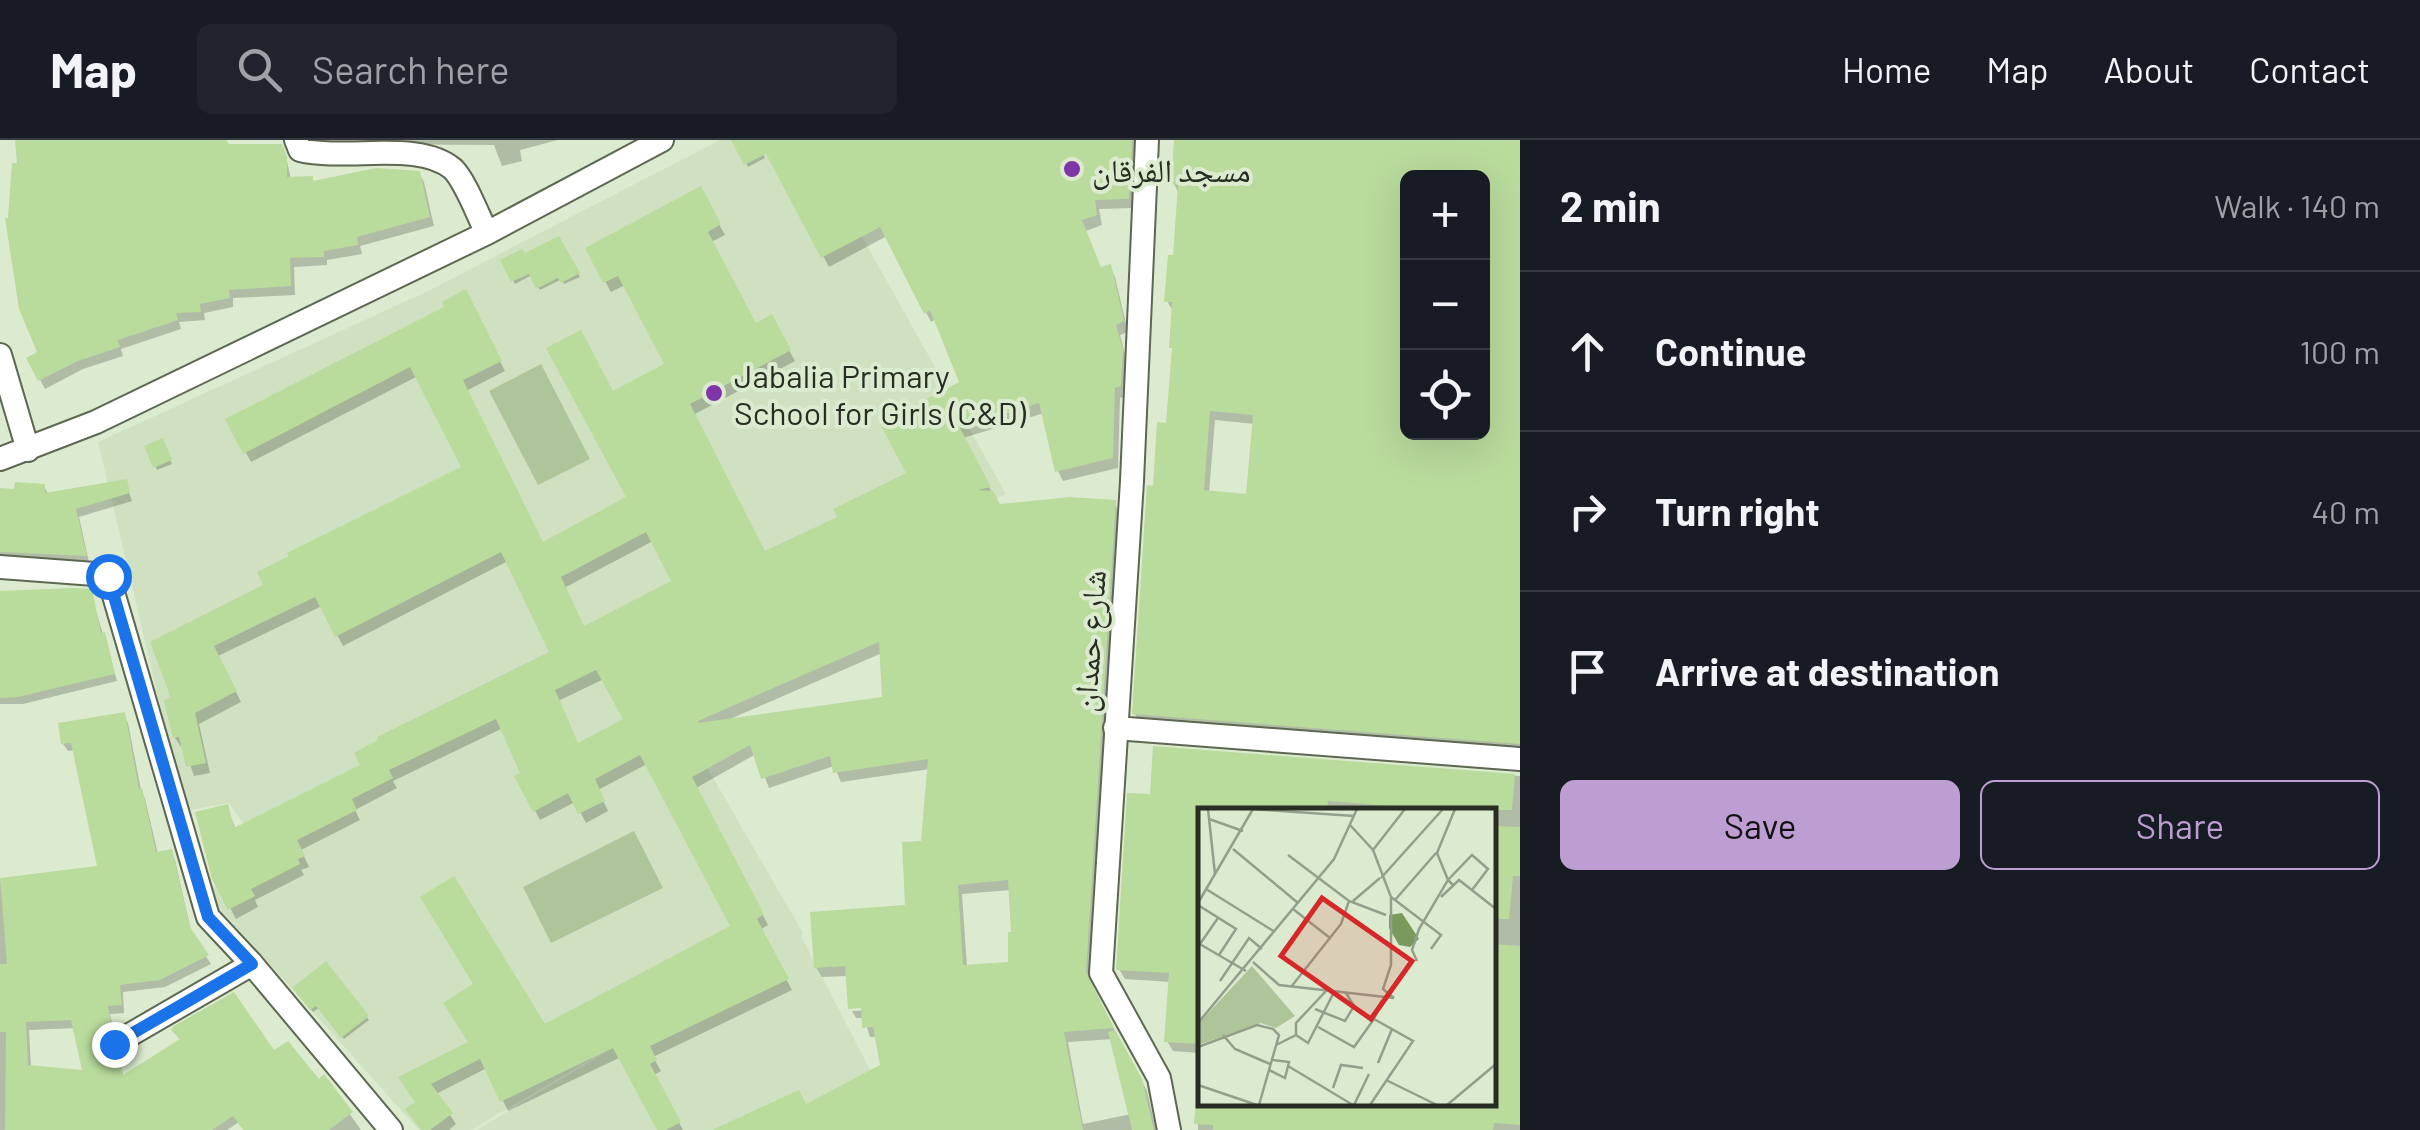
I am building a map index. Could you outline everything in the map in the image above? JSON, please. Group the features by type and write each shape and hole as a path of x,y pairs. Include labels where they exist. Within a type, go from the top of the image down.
{"street":[{"path":"296,140 300,150 323,156 423,150 454,170 487,232"},
{"path":"0,459 96,422 487,232 632,147 662,140"},
{"name":"شارع حمدان","path":"1147,140 1132,481 1100,973 1160,1078 1169,1130"},
{"path":"0,356 28,450"},
{"path":"0,567 108,576 208,917 391,1130"},
{"path":"1115,728 1520,759"},
{"path":"114,1044 252,964"}],"shaded area":[{"path":"720,140 808,140 1006,494 646,662 803,933 801,936 901,1130 477,1130 740,971 471,1130 419,1130 205,892 268,859 229,803 185,811 98,442 426,292"},
{"path":"541,364 590,459 538,485 489,391"},
{"path":"634,831 663,888 551,943 523,887"}],"building":[{"path":"15,140 226,140 229,144 282,144 287,177 313,176 313,181 376,168 420,171 430,217 357,237 358,245 324,251 324,257 290,258 291,286 229,290 230,298 200,304 201,312 176,313 178,320 118,340 120,347 78,361 38,381 26,358 37,352 19,309 5,218 12,163 17,163"},
{"path":"731,140 1132,140 1129,199 1095,200 1097,215 1082,220 1101,267 1111,264 1124,321 1116,325 1123,349 1121,386 1115,388 1113,458 1055,472 1039,403 960,428 991,487 978,490 993,491 1000,504 1070,497 1116,500 1086,972 1114,1028 1064,1032 1083,1130 712,1130 799,1090 806,1104 880,1065 873,1027 862,1028 861,1008 848,1009 845,966 814,968 810,912 905,905 902,842 921,841 928,759 833,773 830,756 761,779 750,745 692,777 764,914 757,919 789,979 650,1046 657,1060 650,1064 681,1122 666,1130 657,1130 613,1048 500,1102 480,1059 431,1084 453,1113 430,1130 421,1130 405,1109 415,1102 398,1077 468,1042 443,1003 473,984 420,897 454,876 545,1024 730,926 640,755 595,779 605,801 578,814 568,793 533,812 514,776 520,773 496,719 389,770 393,778 352,799 357,810 297,840 305,856 298,859 300,864 251,889 255,896 228,910 212,879 195,812 228,804 234,828 360,765 354,753 378,740 377,737 549,652 501,552 335,637 315,597 214,646 237,691 195,713 206,763 186,767 179,737 173,738 164,700 171,698 150,642 263,585 257,572 289,556 287,553 461,467 410,367 243,454 225,419 444,307 442,302 466,289 502,361 463,380 543,542 626,497 546,348 581,330 613,391 664,364 618,276 603,283 585,248 701,186 721,224 708,232 756,323 772,314 791,350 690,404 765,551 837,517 833,509 906,473 880,424 959,382 930,310 924,314 880,227 821,258 766,154 744,165","holes":["646,532 671,581 584,626 561,577","879,642 882,697 698,721","596,670 623,719 578,743 555,690","1008,880 1008,962 963,965 958,885"]},
{"path":"1174,140 1520,140 1520,744 1132,714 1147,485 1153,486 1157,422 1166,423 1172,302 1164,302 1168,255 1173,255 1178,185 1171,184","holes":["1210,411 1253,415 1246,494 1204,490"]},
{"path":"559,236 580,273 536,289 529,274 511,282 500,260"},
{"path":"163,438 172,460 153,468 144,446"},
{"path":"127,479 130,493 76,509 87,556 0,552 0,488 14,489 15,482 45,484 45,493"},
{"path":"92,589 115,674 0,698 0,591"},
{"path":"125,712 156,852 172,849 190,927 209,955 160,980 120,985 122,1005 108,1006 112,1028 101,1037 101,1051 107,1057 119,1058 123,1075 180,1039 171,1030 174,1026 234,992 274,1050 288,1041 319,1079 324,1074 353,1112 329,1130 243,1130 233,1116 212,1130 5,1130 6,1032 0,1032 0,964 7,964 0,878 97,866 71,743 61,744 58,723","holes":["71,1020 82,1070 28,1065 26,1022"]},
{"path":"1153,746 1515,774 1512,810 1328,801 1327,808 1198,808 1198,1044 1164,1042 1169,973 1116,970 1127,793 1150,794"},
{"path":"1495,826 1520,827 1520,876 1513,876 1509,919 1495,919"},
{"path":"1495,944 1520,946 1520,1125 1494,1123 1493,1130 1213,1130 1213,1125 1194,1124 1196,1102 1495,1105"},
{"path":"326,961 369,1016 341,1038 316,1006 310,1010 292,988"},
{"path":"1115,1030 1142,1079 1154,1130 1132,1130 1108,1032"}],"place":[{"name":"مسجد الفرقان","path":"1072,169"},
{"name":"Jabalia Primary School for Girls (C&D)","path":"714,393"}],"route":[{"path":"108,576 208,917 252,964 114,1044"}]}
